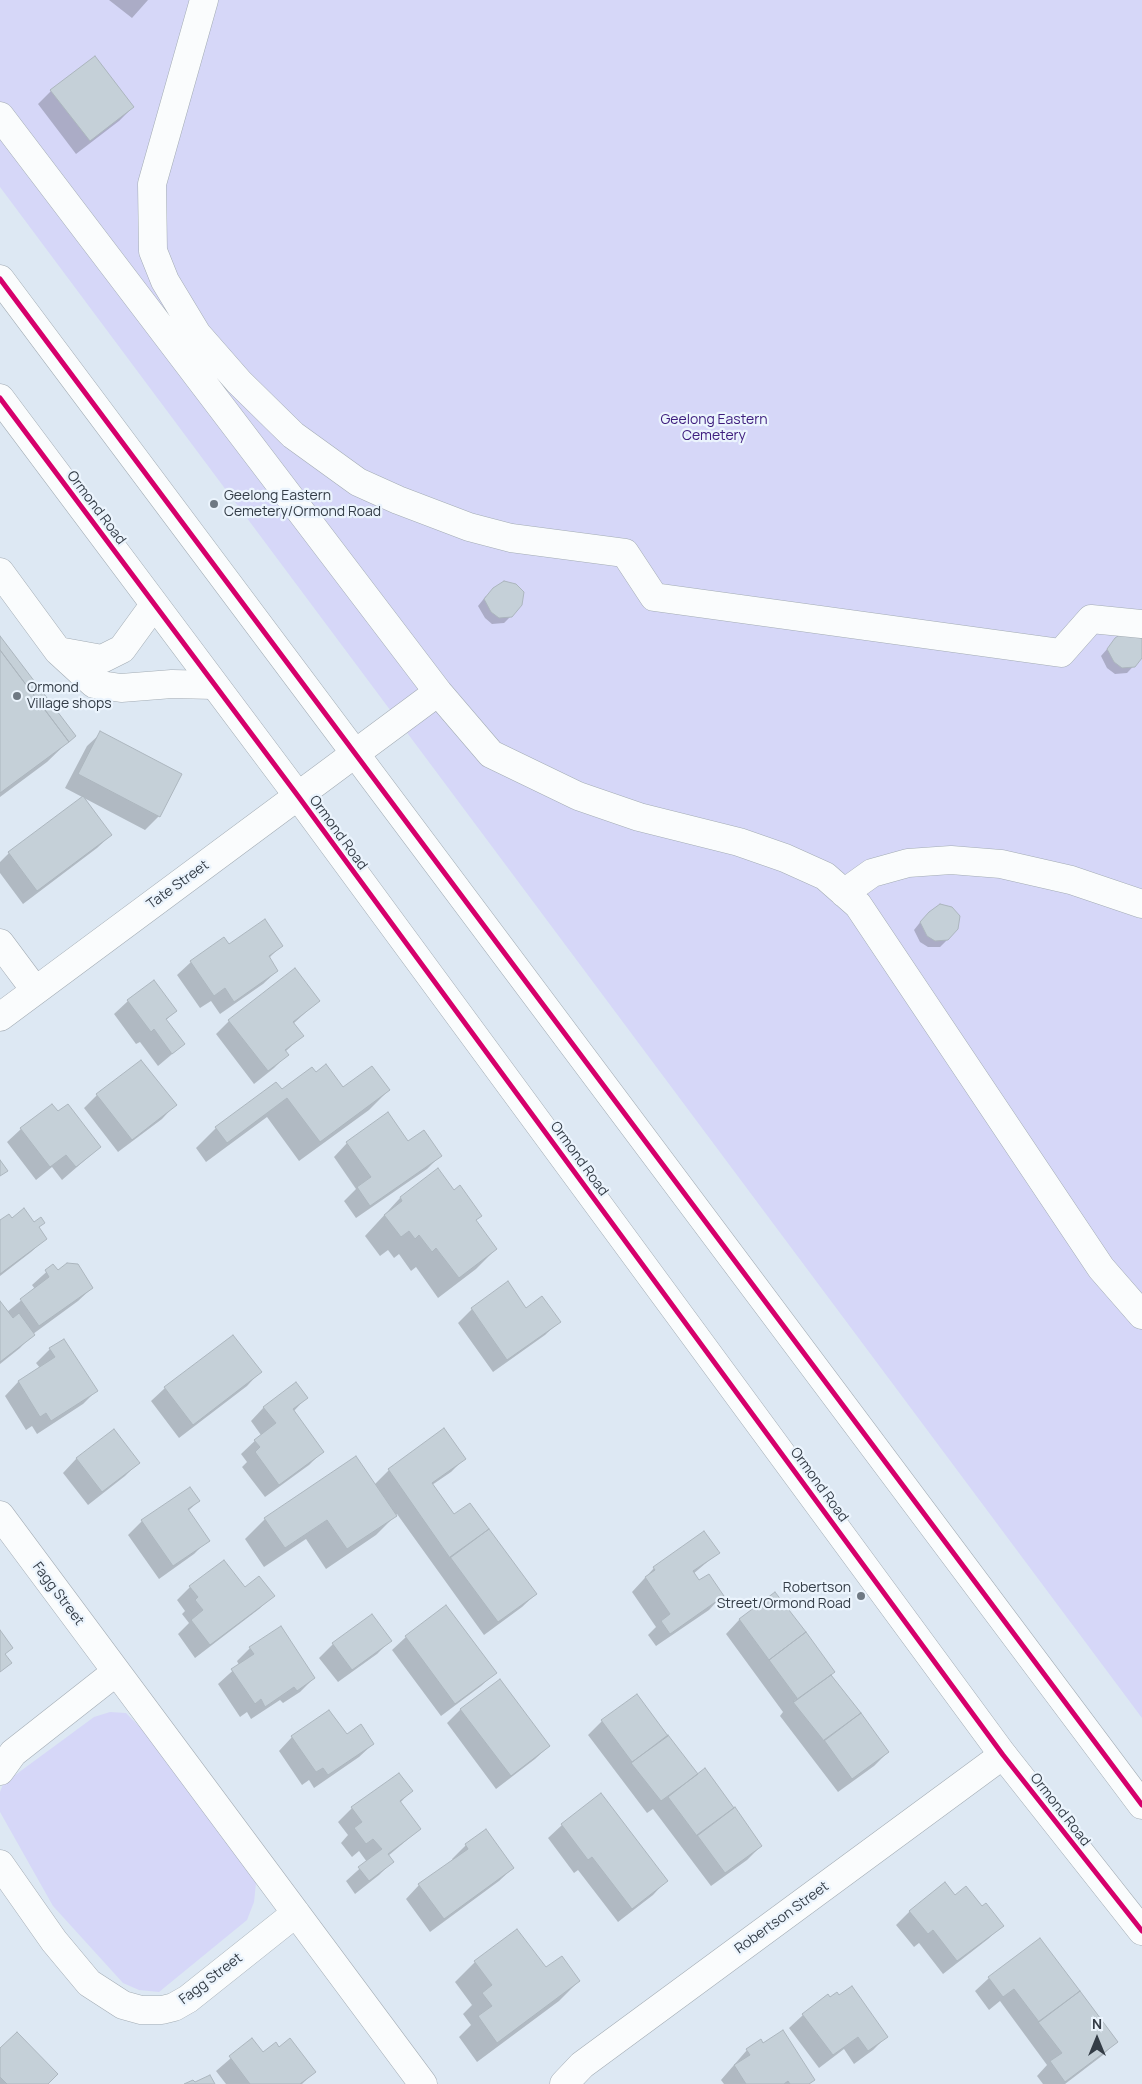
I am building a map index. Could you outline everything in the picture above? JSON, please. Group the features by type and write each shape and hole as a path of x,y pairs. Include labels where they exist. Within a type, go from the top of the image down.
{"main road":[{"path":"204,0 152,184 153,251 165,281 197,334 239,382 293,435 358,482 398,500 469,527 511,538 625,553 654,597 1061,654 1091,619 1142,624"},
{"path":"0,116 438,692 491,754 578,796 647,819 739,842 785,858 825,876 863,912 1101,1268 1142,1315"},
{"path":"0,279 1142,1805"},
{"name":"Ormond Road","path":"0,398 298,796 1003,1755 1142,1931"},
{"path":"0,572 58,650 94,684 121,688 172,684 214,686"},
{"path":"58,650 102,659 122,649 154,605"},
{"name":"Tate Street","path":"0,1016 438,692"},
{"path":"844,893 872,874 908,863 951,860 1001,864 1071,880 1142,904"},
{"path":"0,943 35,990"},
{"name":"Fagg Street","path":"0,1515 423,2084"},
{"path":"0,1771 13,1753 116,1672"},
{"name":"Robertson Street","path":"564,2084 582,2065 1003,1755"},
{"name":"Fagg Street","path":"0,1864 54,1941 89,1983 123,2005 141,2010 168,2008 188,1999 296,1914"}],"green space":[{"name":"Geelong Eastern Cemetery","path":"0,0 1142,0 1142,1718 0,187"},
{"path":"110,1712 126,1713 140,1727 247,1865 256,1883 254,1902 247,1920 159,1992 139,1990 123,1983 53,1906 0,1812 0,1792 3,1784 94,1717"}],"building":[{"path":"95,56 134,107 90,141 50,90"},
{"path":"504,581 516,584 524,592 522,605 512,617 499,618 491,612 484,599 493,588"},
{"path":"1127,630 1142,637 1142,658 1135,667 1122,668 1114,662 1107,649 1115,638"},
{"path":"0,636 76,736 69,742 0,650"},
{"name":"Ormond Village shops","path":"0,650 69,742 0,793"},
{"path":"100,731 182,774 160,817 78,774"},
{"path":"83,796 112,835 37,891 8,852"},
{"path":"940,904 952,907 960,916 958,929 948,940 935,941 927,936 920,922"},
{"path":"265,919 283,946 269,956 278,971 234,1002 225,988 214,996 190,961 224,937 229,944"},
{"path":"295,968 320,1001 293,1022 304,1036 285,1050 289,1055 268,1071 228,1020"},
{"path":"154,980 177,1011 166,1019 185,1044 172,1054 154,1029 151,1032 127,1000"},
{"path":"141,1060 177,1105 132,1140 96,1094"},
{"path":"326,1064 343,1087 372,1066 390,1090 320,1142 287,1098 227,1143 215,1127 276,1082 282,1089 312,1067 316,1072"},
{"path":"52,1104 58,1111 68,1104 101,1147 76,1167 66,1155 50,1167 20,1128"},
{"path":"388,1112 408,1141 424,1130 442,1156 370,1206 357,1187 371,1177 346,1142"},
{"path":"0,1160 8,1171 0,1176"},
{"path":"438,1168 454,1190 460,1185 482,1216 476,1220 497,1249 459,1278 436,1248 432,1252 419,1235 415,1239 409,1231 401,1237 384,1215 402,1201 400,1197"},
{"path":"24,1208 34,1222 41,1217 45,1223 39,1227 47,1239 0,1274 0,1220 9,1214 12,1218"},
{"path":"67,1263 78,1264 93,1288 39,1326 20,1299 49,1277 45,1270 53,1264 58,1270"},
{"path":"508,1281 526,1308 542,1296 561,1322 507,1360 471,1308"},
{"path":"0,1301 13,1318 19,1313 35,1335 0,1362"},
{"path":"233,1335 262,1372 193,1425 164,1387"},
{"path":"64,1339 98,1391 51,1421 46,1413 40,1417 18,1381 55,1357 49,1348"},
{"path":"296,1382 308,1398 293,1409 324,1452 279,1485 255,1452 260,1447 254,1440 276,1423 263,1407"},
{"path":"444,1428 466,1459 432,1483 454,1514 470,1503 489,1529 450,1558 388,1469"},
{"path":"114,1429 140,1463 102,1492 76,1458"},
{"path":"356,1456 397,1516 347,1549 327,1520 285,1548 264,1518"},
{"path":"190,1487 200,1501 188,1509 210,1541 173,1566 141,1520"},
{"path":"489,1529 537,1594 498,1622 450,1557"},
{"path":"704,1531 720,1553 693,1571 699,1580 709,1574 724,1596 670,1634 661,1621 670,1614 645,1577 655,1570 653,1567"},
{"path":"224,1560 245,1587 259,1576 275,1596 210,1645 191,1620 203,1610 195,1600 198,1597 189,1586"},
{"path":"775,1592 806,1632 769,1660 739,1619"},
{"path":"446,1605 497,1673 455,1704 405,1636"},
{"path":"372,1614 392,1641 352,1670 332,1643"},
{"path":"281,1626 315,1678 297,1691 294,1687 265,1707 261,1699 255,1704 231,1669 254,1654 249,1647"},
{"path":"0,1630 13,1648 5,1654 12,1663 0,1672"},
{"path":"806,1632 835,1672 794,1702 797,1698 769,1660"},
{"path":"831,1675 861,1713 824,1741 793,1702"},
{"path":"500,1679 550,1746 511,1776 460,1709"},
{"path":"637,1694 668,1736 632,1762 601,1720"},
{"path":"329,1710 347,1734 361,1724 374,1744 328,1775 323,1768 316,1772 291,1736"},
{"path":"861,1713 889,1752 852,1779 824,1740"},
{"path":"668,1735 698,1774 661,1801 631,1763"},
{"path":"705,1768 734,1808 697,1836 668,1797"},
{"path":"399,1773 413,1791 400,1801 421,1829 388,1854 394,1862 369,1881 358,1867 382,1849 373,1839 366,1844 354,1828 362,1822 351,1807"},
{"path":"601,1793 668,1881 632,1909 592,1857 588,1860 561,1824"},
{"path":"735,1807 762,1846 725,1873 697,1835"},
{"path":"486,1829 514,1868 444,1919 418,1884 468,1849 465,1844"},
{"path":"945,1882 955,1895 966,1886 982,1906 986,1903 1004,1926 957,1961 933,1930 928,1934 909,1911"},
{"path":"517,1929 546,1967 562,1956 580,1981 497,2043 478,2016 492,2006 482,1993 492,1985 474,1961"},
{"path":"1040,1938 1080,1991 1039,2022 1014,1989 1003,1997 988,1977"},
{"path":"852,1986 888,2037 868,2051 858,2037 833,2055 802,2014 828,1994 830,1997 837,1992 839,1995"},
{"path":"1080,1991 1118,2042 1065,2082 1050,2061 1062,2053 1038,2022"},
{"path":"783,2030 815,2080 809,2084 790,2084 788,2081 784,2084 746,2084 734,2065 750,2055 746,2049 761,2039 763,2043"},
{"path":"17,2032 58,2074 48,2084 7,2084 0,2077 0,2048"},
{"path":"252,2038 263,2052 276,2042 279,2047 290,2038 316,2072 300,2084 250,2084 229,2056"},
{"path":"210,2075 215,2084 184,2084 193,2080 195,2082"}],"cycle path":[{"path":"0,279 1142,1805"},
{"path":"0,398 298,796 1003,1755 1142,1931"}],"place":[{"name":"Geelong Eastern Cemetery/Ormond Road","path":"214,504"},
{"name":"Ormond Village shops","path":"17,696"},
{"name":"Robertson Street/Ormond Road","path":"861,1596"}]}
